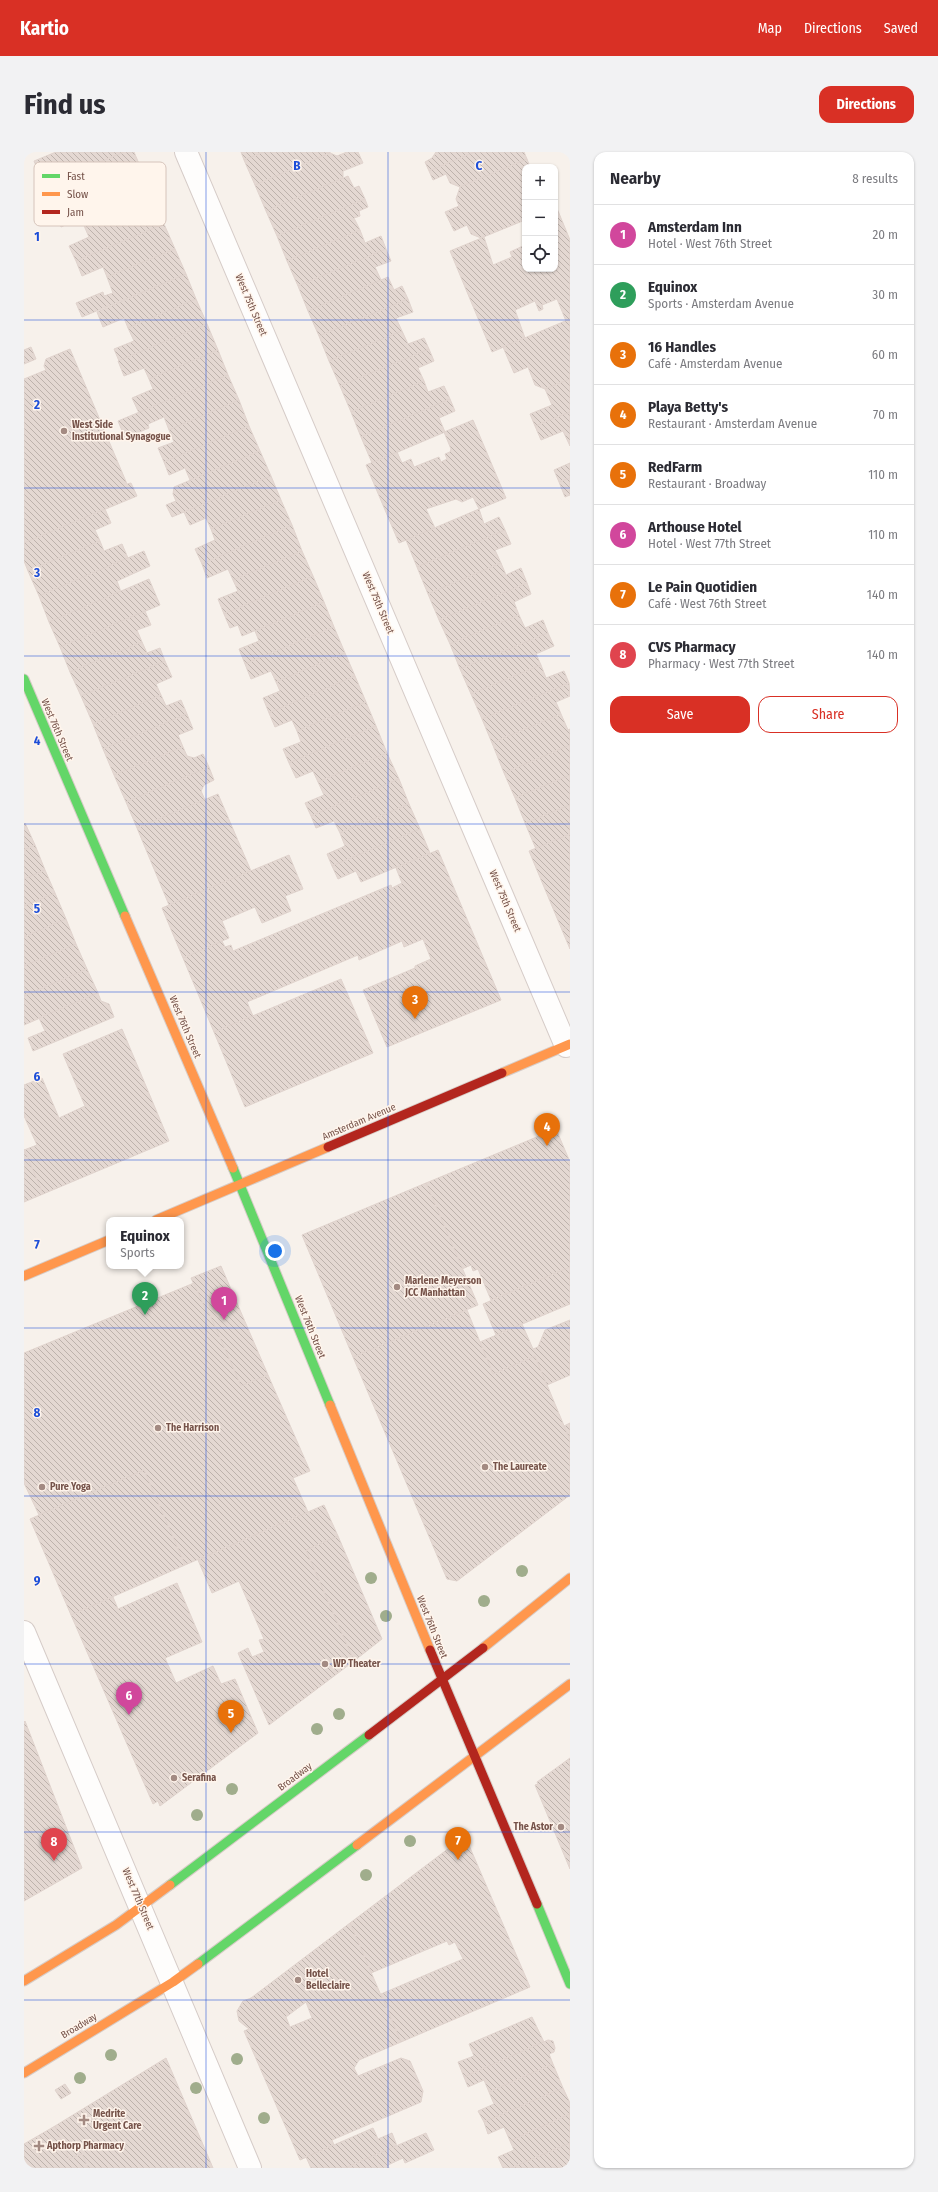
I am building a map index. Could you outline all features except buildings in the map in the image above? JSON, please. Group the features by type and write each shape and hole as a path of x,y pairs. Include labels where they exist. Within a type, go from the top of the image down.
{"main road":[{"name":"West 76th Street","path":"24,679 240,1184 474,1757 570,1984"},
{"name":"Amsterdam Avenue","path":"163,1217 569,1048"},
{"path":"24,1276 106,1241"},
{"name":"Broadway","path":"24,1981 116,1925 442,1679 570,1578"},
{"name":"Broadway","path":"24,2073 173,1982 570,1684"}],"street":[{"name":"West 75th Street","path":"186,152 569,1048"},
{"name":"West 77th Street","path":"24,1632 141,1906 250,2168"}],"traffic: fast":[{"path":"24,679 125,916"},
{"path":"233,1168 330,1405"},
{"path":"170,1885 369,1735"},
{"path":"198,1964 357,1845"},
{"path":"537,1904 570,1984"}],"traffic: slow":[{"path":"125,916 233,1168"},
{"path":"502,1073 570,1044"},
{"path":"163,1217 328,1147"},
{"path":"24,1276 106,1241"},
{"path":"330,1405 430,1650"},
{"path":"483,1648 570,1578"},
{"path":"357,1845 570,1684"},
{"path":"24,1981 116,1925 170,1885"},
{"path":"24,2073 173,1982 198,1964"}],"traffic: jam":[{"path":"328,1147 502,1073"},
{"path":"369,1735 483,1648"},
{"path":"430,1650 537,1904"}],"place":[{"name":"West Side Institutional Synagogue","path":"64,431"},
{"name":"16 Handles","path":"415,1019"},
{"name":"Playa Betty's","path":"547,1146"},
{"name":"Marlene Meyerson JCC Manhattan","path":"397,1287"},
{"name":"Equinox","path":"145,1315"},
{"name":"Amsterdam Inn","path":"224,1320"},
{"name":"The Harrison","path":"158,1428"},
{"name":"The Laureate","path":"485,1467"},
{"name":"Pure Yoga","path":"42,1487"},
{"name":"WP Theater","path":"325,1664"},
{"name":"Arthouse Hotel","path":"129,1715"},
{"name":"RedFarm","path":"231,1733"},
{"name":"Serafina","path":"174,1778"},
{"name":"The Astor","path":"561,1827"},
{"name":"Le Pain Quotidien","path":"458,1860"},
{"name":"CVS Pharmacy","path":"54,1861"},
{"name":"Hotel Belleclaire","path":"298,1980"},
{"name":"Medrite Urgent Care","path":"84,2120"},
{"name":"Apthorp Pharmacy","path":"39,2146"}]}
